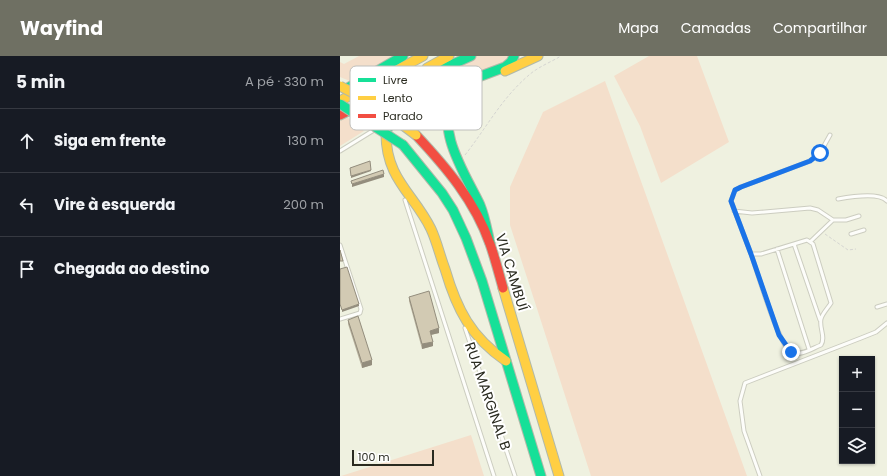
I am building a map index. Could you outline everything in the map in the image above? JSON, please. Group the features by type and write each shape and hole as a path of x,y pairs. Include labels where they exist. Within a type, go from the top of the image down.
{"main road":[{"path":"386,66 403,56"},
{"path":"404,66 423,56"},
{"path":"431,66 449,56"},
{"path":"449,66 471,56"},
{"path":"482,76 505,67 511,62 514,56"},
{"path":"482,81 538,56"},
{"name":"VIA CAMBUÍ","path":"340,86 350,91"},
{"path":"340,93 350,87"},
{"path":"340,100 350,95"},
{"path":"340,104 350,111"},
{"path":"340,116 349,111"},
{"path":"380,130 403,145 427,171 453,211 467,239 541,476"},
{"path":"386,130 386,146 390,164 402,188 428,223 434,235 461,316 475,335 496,355 506,360"},
{"name":"VIA CAMBUÍ","path":"408,130 437,157 455,179 473,208 490,243 560,476"},
{"path":"448,130 449,139 481,207 490,243"}],"lane":[{"path":"340,151 362,136 375,130"},
{"path":"794,244 820,321 823,342 798,354 791,352 786,348 779,335 731,201 735,190 810,161 820,153 830,135"},
{"path":"402,188 494,476"},
{"path":"838,199 853,196 880,197 887,201"},
{"path":"734,211 752,213 810,208 818,210 833,220 846,220 859,216"},
{"path":"751,254 757,255 807,240 811,241 833,220"},
{"path":"851,234 864,230"},
{"path":"811,241 831,303 822,315 820,321"},
{"path":"340,244 361,304 361,309 360,313 340,319"},
{"path":"777,249 809,350"},
{"path":"878,307 887,304"},
{"name":"RUA MARGINAL B","path":"461,316 515,476"},
{"path":"760,476 744,431 740,400 745,383 876,332 887,323"}],"path":[{"path":"482,130 494,112 530,74 561,56"},
{"path":"460,162 482,130"},
{"path":"820,232 832,238 848,250 856,249"}],"shaded area":[{"path":"359,56 392,56 375,66 350,66 350,81 340,77 340,62 344,64"},
{"path":"477,56 514,56 514,58 482,73 482,66 456,66"},
{"path":"649,56 697,56 729,142 661,183 640,126 614,76"},
{"path":"605,81 747,476 591,476 510,225 510,187 543,112"},
{"path":"347,117 350,119 350,130 364,131 340,146 340,121"},
{"path":"471,435 484,476 341,476"}],"building":[{"path":"370,161 371,170 351,176 350,168"},
{"path":"383,170 384,174 352,184 351,181"},
{"path":"340,250 343,261 340,261"},
{"path":"347,267 359,304 342,310 340,304 340,269"},
{"path":"429,291 439,328 430,331 433,342 422,344 409,297"},
{"path":"358,316 372,360 362,363 348,320"}],"traffic: fast":[{"path":"386,66 403,56"},
{"path":"449,66 471,56"},
{"path":"482,76 505,67 511,62 514,56"},
{"path":"346,89 350,87"},
{"path":"340,104 350,111"},
{"path":"380,130 403,145"},
{"path":"386,134 387,130"},
{"path":"449,130 454,151 460,166 480,205 485,219 490,243"},
{"path":"403,145 442,193 453,210 466,238 482,281 541,476"}],"traffic: slow":[{"path":"405,66 423,56"},
{"path":"431,66 449,56"},
{"path":"505,71 538,56"},
{"path":"340,86 350,91"},
{"path":"340,101 350,96"},
{"path":"409,130 416,135"},
{"path":"386,134 387,150 396,175 431,229 460,310 474,332 483,342 506,361"},
{"path":"503,288 559,476"}],"traffic: jam":[{"path":"340,115 350,110"},
{"path":"416,135 449,172 459,185 476,213 490,244 503,288"}],"route":[{"path":"791,352 786,348 779,335 731,201 735,190 810,161 820,153"}]}
